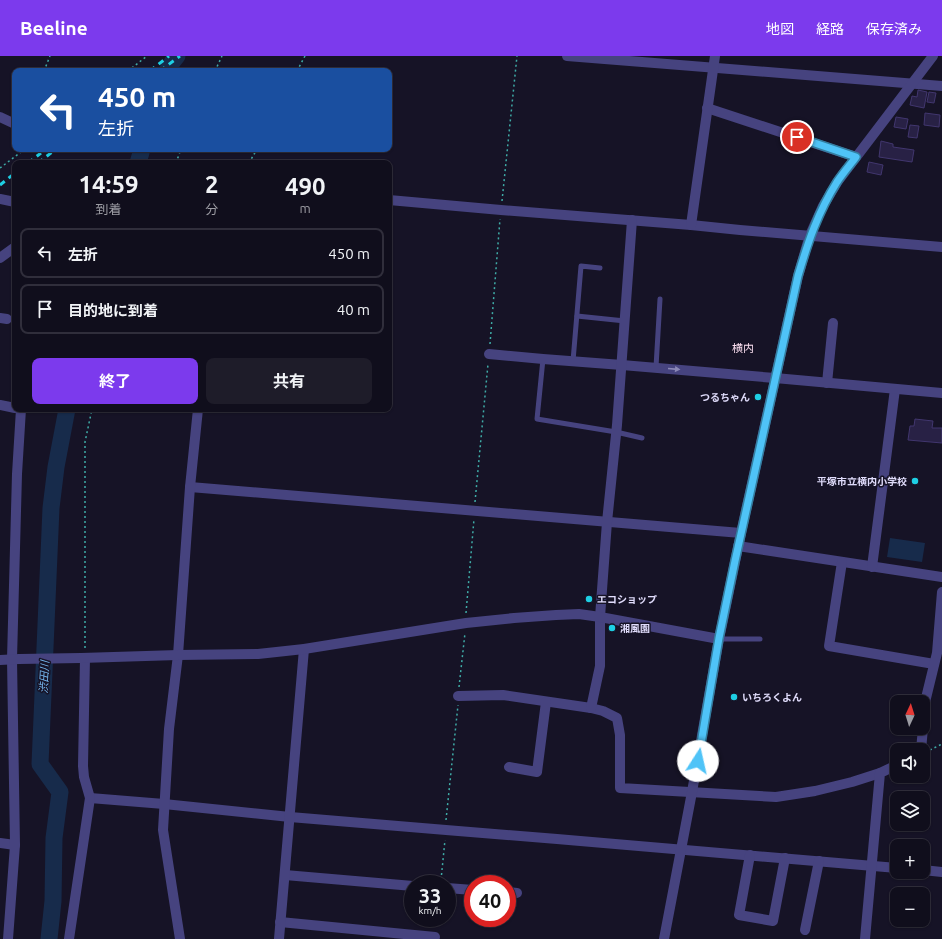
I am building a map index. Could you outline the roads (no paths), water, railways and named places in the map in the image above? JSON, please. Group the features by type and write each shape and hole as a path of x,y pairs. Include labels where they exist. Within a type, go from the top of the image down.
{"street":[{"path":"567,56 942,86"},
{"path":"691,225 715,56"},
{"path":"664,939 719,638 738,546 798,276 810,236 823,206 838,181 933,56"},
{"path":"707,108 856,157"},
{"path":"0,117 12,123"},
{"path":"0,199 12,201"},
{"path":"392,200 942,247"},
{"path":"591,708 600,666 600,617 622,365 632,220"},
{"path":"0,258 12,249"},
{"path":"827,383 833,323"},
{"path":"489,354 942,393"},
{"path":"872,566 894,389"},
{"path":"0,405 12,407"},
{"path":"8,939 15,845 17,474 21,412"},
{"path":"180,939 163,830 169,729 178,655 190,487 198,412"},
{"path":"190,487 741,533"},
{"path":"738,546 942,577"},
{"path":"842,562 829,646 934,664"},
{"path":"927,695 937,653 942,592"},
{"path":"0,660 258,654 304,649 466,623 579,614 719,638"},
{"path":"279,939 304,649"},
{"path":"69,939 90,798 84,777 83,766 83,658"},
{"path":"458,696 503,695 591,708 603,711 616,718 620,735 620,788 776,797 815,791 852,782 890,768"},
{"path":"509,767 537,772 546,702"},
{"path":"865,939 880,773"},
{"path":"90,798 290,817 890,867"},
{"path":"0,842 15,845"},
{"path":"750,856 740,915 773,921 785,858"},
{"path":"805,930 819,861"},
{"path":"930,871 942,872"},
{"path":"284,876 404,885"},
{"path":"280,922 435,937"}],"lane":[{"path":"573,361 581,266 600,268"},
{"path":"656,368 660,299"},
{"path":"577,316 625,321"},
{"path":"543,359 537,419 616,432 642,438"},
{"path":"719,638 760,639"}],"water":[{"path":"890,538 925,543 922,562 887,557"}],"waterway":[{"name":"渋田川","path":"169,68 177,56"},
{"name":"渋田川","path":"139,160 141,152"},
{"name":"渋田川","path":"49,939 53,901 54,838 60,792 40,764 51,508 56,467 66,412"}],"railway":[{"path":"154,68 169,56"},
{"path":"164,68 180,56"},
{"path":"42,160 52,152"},
{"path":"32,160 41,153"},
{"path":"0,185 12,175"}],"place":[{"name":"つるちゃん","path":"758,397"},
{"name":"平塚市立横内小学校","path":"915,481"},
{"name":"エコショップ","path":"589,599"},
{"name":"湘風園","path":"612,628"},
{"name":"いちろくよん","path":"734,697"}],"district":[{"name":"横内","path":"743,348"}]}
